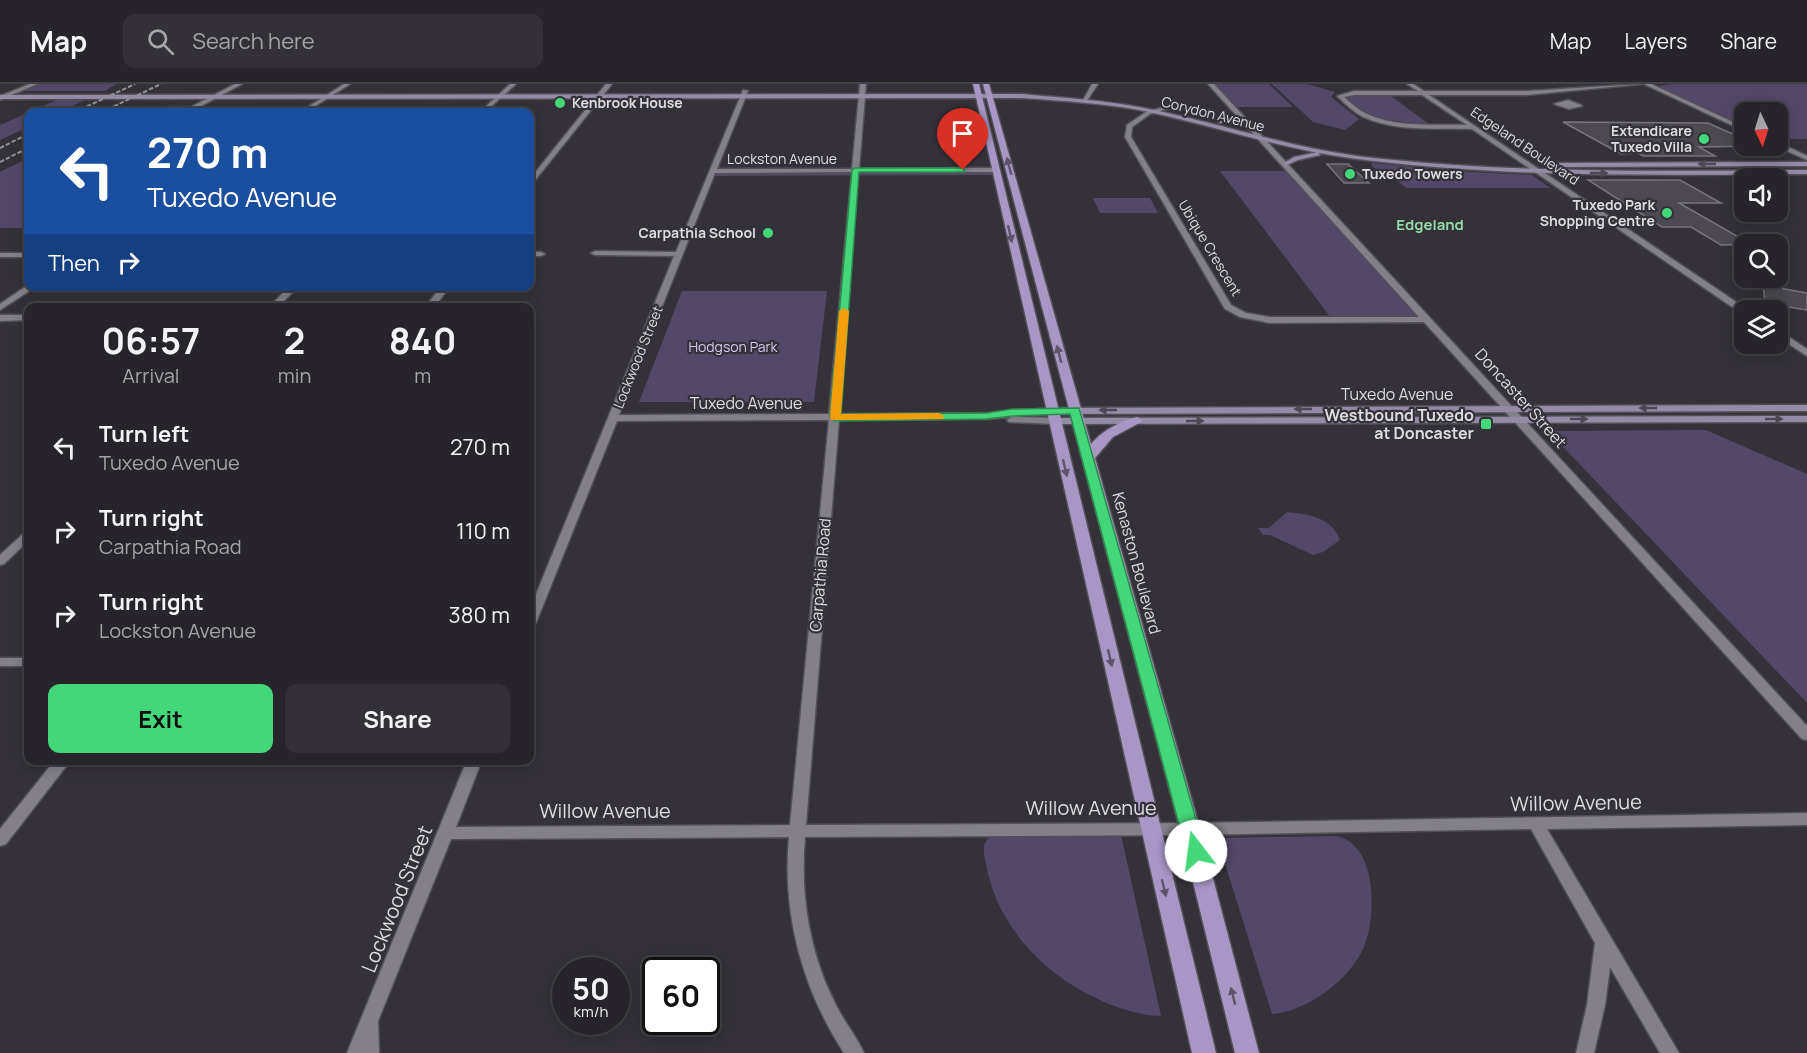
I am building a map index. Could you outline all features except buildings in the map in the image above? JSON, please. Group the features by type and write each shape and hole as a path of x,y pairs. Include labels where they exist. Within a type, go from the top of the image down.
{"main road":[{"name":"Corydon Avenue","path":"0,96 744,94 983,90 1086,99 1164,109 1289,145 1337,154 1440,167 1541,172 1807,172"},
{"path":"983,90 995,170 1204,1053"},
{"name":"Kenaston Boulevard","path":"983,90 1088,458 1190,829 1246,1053"},
{"name":"Corydon Avenue","path":"0,96 11,93 502,94"},
{"name":"Corydon Avenue","path":"1086,99 1220,124 1231,124 1297,141 1404,158 1485,165 1807,164"},
{"path":"1220,124 1243,118"},
{"path":"1289,145 1297,141"},
{"path":"1285,164 1301,156 1337,154"},
{"name":"Tuxedo Avenue","path":"1053,416 1508,408 1807,408"},
{"path":"1707,408 1721,419"},
{"name":"Tuxedo Avenue","path":"1076,416 1137,421 1807,419"},
{"path":"1088,458 1107,434 1137,421"}],"street":[{"path":"11,93 34,84"},
{"path":"194,108 239,84"},
{"path":"309,108 347,84"},
{"path":"486,108 513,84"},
{"path":"534,178 609,84"},
{"name":"Carpathia Road","path":"855,1053 825,1002 806,955 798,918 795,886 796,830 835,417 863,84"},
{"path":"1086,99 1095,84"},
{"name":"Doncaster Street","path":"1211,84 1807,735"},
{"name":"Edgeland Boulevard","path":"1410,84 1734,304"},
{"path":"1473,128 1372,118 1363,115 1340,96 1354,93 1544,92 1639,84"},
{"path":"1647,84 1734,124"},
{"path":"1544,92 1563,102"},
{"name":"Lockwood Street","path":"534,612 744,94"},
{"name":"Ubique Crescent","path":"1164,109 1154,111 1130,126 1128,137 1228,307 1234,311 1270,320 1426,319"},
{"path":"1788,149 1807,158"},
{"name":"Lockston Avenue","path":"713,171 995,170"},
{"path":"534,254 542,254"},
{"path":"595,254 680,254"},
{"path":"0,255 24,255"},
{"path":"0,308 26,291"},
{"path":"277,303 290,291"},
{"path":"433,303 442,291"},
{"path":"0,318 24,318"},
{"path":"1788,340 1807,353"},
{"name":"Tuxedo Avenue","path":"614,418 987,416 1014,420 1053,416"},
{"path":"0,561 24,539"},
{"path":"0,662 24,662"},
{"path":"0,840 60,765"},
{"name":"Lockwood Street","path":"356,1053 473,765"},
{"name":"Willow Avenue","path":"447,833 1190,829 1807,819"},
{"path":"1536,825 1670,1053"},
{"path":"1585,1053 1596,1005 1604,942"},
{"path":"370,1019 370,1053"}],"green space":[{"path":"34,84 116,84 105,91 17,91"},
{"path":"1211,84 1269,84 1293,107 1232,107"},
{"path":"1272,84 1307,84 1335,92 1331,97 1359,119 1345,130 1313,122"},
{"path":"1807,84 1807,139 1788,139 1788,102 1734,102 1734,122 1657,86"},
{"path":"1387,93 1430,125 1372,118 1363,115 1340,96"},
{"path":"59,99 87,99 68,108 38,108"},
{"path":"24,115 24,129 0,140 0,125"},
{"path":"24,160 24,228 0,228 0,172"},
{"path":"1372,163 1451,171 1532,175 1550,188 1406,188 1385,171 1378,171 1371,165"},
{"path":"995,170 996,175 711,176 713,171"},
{"path":"1220,171 1287,171 1418,317 1331,318"},
{"path":"1093,198 1150,198 1158,213 1100,213"},
{"name":"Hodgson Park","path":"682,291 827,291 814,402 639,402"},
{"path":"1706,430 1807,474 1807,703 1548,431"},
{"path":"1287,512 1318,518 1331,526 1340,540 1323,552 1313,555 1270,535 1263,535 1258,528 1269,528"},
{"path":"1121,835 1161,1016 1145,1015 1120,1008 1073,986 1052,971 1033,954 1003,913 986,864 984,845 992,836"},
{"path":"1336,836 1350,842 1360,853 1367,867 1372,902 1368,936 1356,961 1337,983 1312,1001 1285,1012 1272,1014 1217,838"}],"railway":[{"path":"84,108 135,84"},
{"path":"110,108 161,84"},
{"path":"0,148 24,136"},
{"path":"0,162 24,150"}],"slow traffic":[{"path":"844,311 835,417 939,416"}],"place":[{"name":"Kenbrook House","path":"560,103"},
{"name":"Extendicare Tuxedo Villa","path":"1704,139"},
{"name":"Tuxedo Towers","path":"1350,174"},
{"name":"Tuxedo Park Shopping Centre","path":"1667,213"},
{"name":"Carpathia School","path":"768,233"},
{"name":"Westbound Tuxedo at Doncaster","path":"1486,424"}],"district":[{"name":"Edgeland","path":"1430,225"}],"route":[{"path":"963,170 855,170 835,417 987,416 1012,412 1075,410 1196,851"}]}
